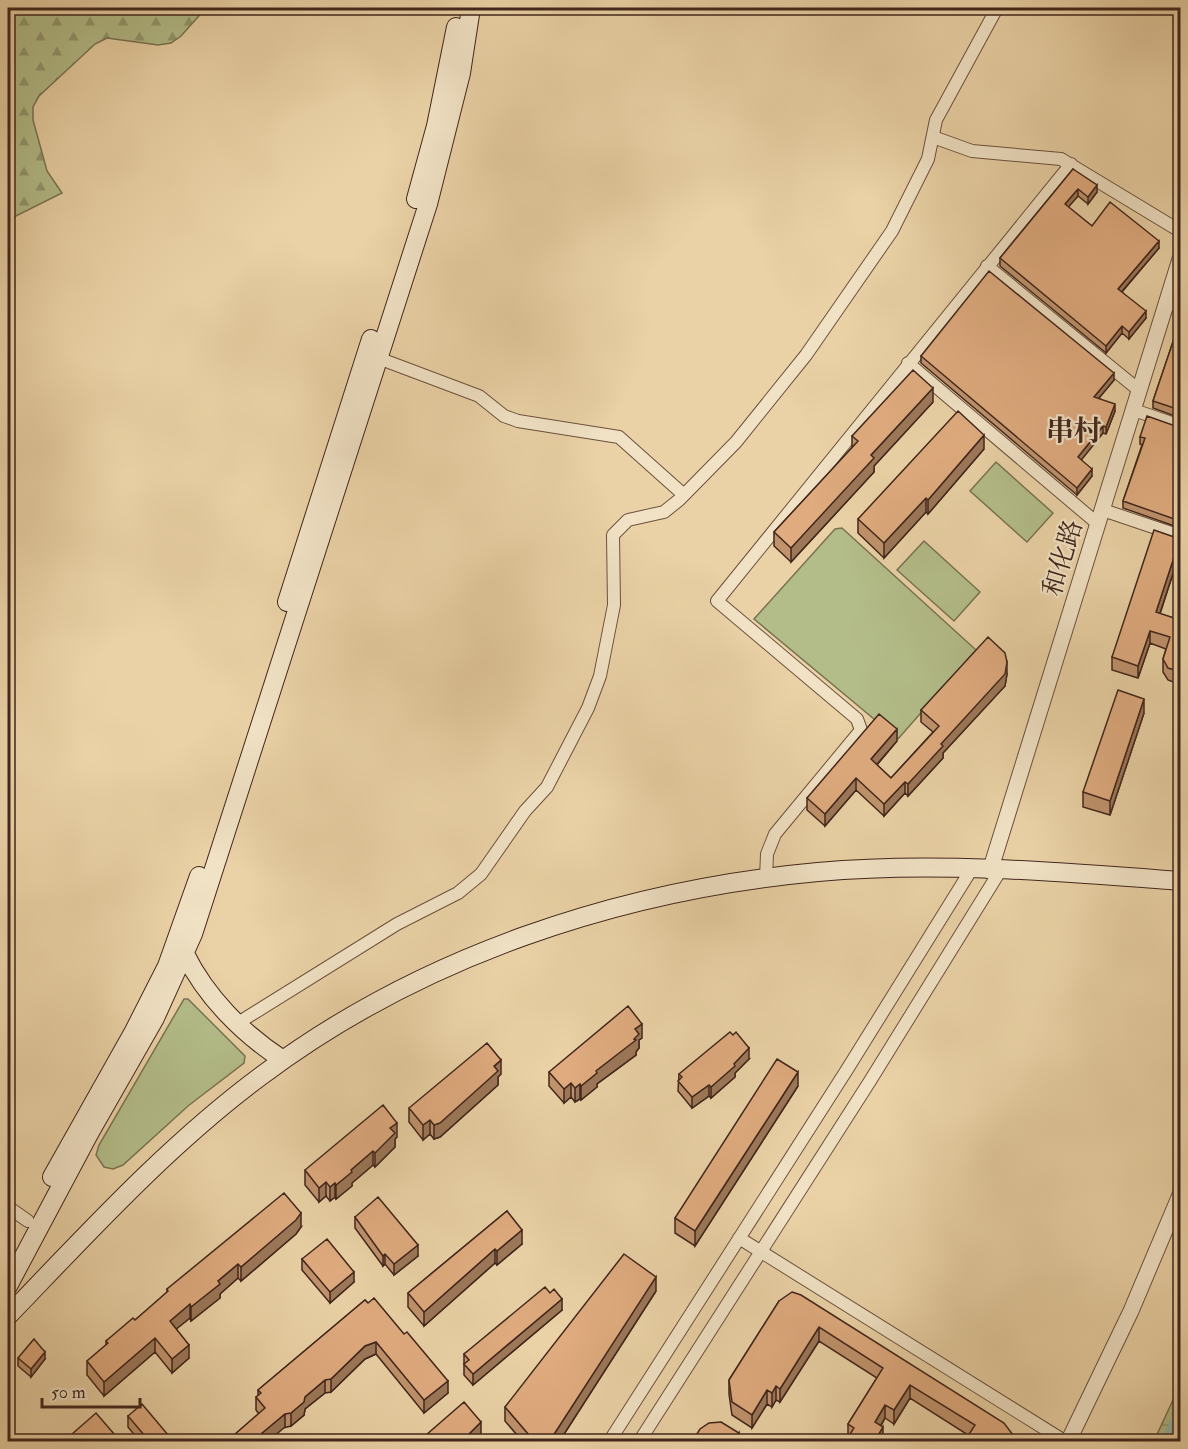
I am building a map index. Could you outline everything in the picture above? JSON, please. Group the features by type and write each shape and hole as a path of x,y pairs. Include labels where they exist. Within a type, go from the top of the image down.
{"main road":[{"path":"8,1260 79,1125 144,1012 181,930 416,201 449,70 459,8"},
{"path":"8,1286 90,1131 152,1025 185,954 250,761 437,173 461,73 471,8"},
{"path":"8,1316 149,1173 229,1101 283,1060 367,1008 427,977 525,936 576,918 713,885 856,870 971,870 1180,881"},
{"path":"185,954 204,989 260,1045 283,1060"}],"street":[{"path":"238,1023 397,924 458,893 481,874 525,812 547,787 588,708 600,676 614,605 613,535 628,520 664,512 684,495 747,429 806,355 892,231 928,159 936,120 997,8"},
{"path":"933,136 968,150 1048,156 1071,164 1125,200 1180,231"},
{"path":"766,878 767,854 775,834 861,730 861,725 857,719 717,601 1071,164"},
{"name":"和化路","path":"995,871 1134,410 1174,304 1180,259"},
{"path":"987,266 1140,391"},
{"path":"378,358 479,396 504,416 518,421 619,437 684,495"},
{"path":"908,363 1101,517 1180,536"},
{"path":"1134,410 1180,426"},
{"path":"609,1442 971,870"},
{"path":"639,1442 995,871"},
{"path":"739,1238 1067,1442 1131,1311 1180,1195"},
{"path":"8,1207 28,1221"}],"green space":[{"path":"8,8 206,8 181,36 171,43 158,45 107,38 95,44 39,96 33,107 33,120 47,171 62,193 14,217 8,198"},
{"path":"996,462 1053,513 1027,542 970,491"},
{"path":"842,528 976,650 898,739 754,619 835,529"},
{"path":"924,541 980,592 954,621 897,570"},
{"path":"184,999 188,999 245,1056 244,1063 188,1106 123,1165 113,1169 104,1167 96,1155 99,1145"},
{"path":"1180,1385 1180,1441 1154,1441"}],"building":[{"path":"1073,169 1097,185 1088,197 1078,189 1065,204 1092,226 1110,202 1159,241 1118,289 1146,311 1129,332 1122,326 1106,346 1000,258"},
{"path":"989,271 1114,373 1094,397 1115,404 1106,427 1103,426 1078,457 1092,469 1077,488 921,356"},
{"path":"1180,321 1180,410 1153,401"},
{"path":"913,370 933,388 871,455 874,458 791,548 774,532 858,441 852,436"},
{"path":"958,411 984,435 928,500 926,498 884,543 858,519"},
{"path":"1147,416 1180,426 1180,521 1123,501 1145,438 1140,437"},
{"path":"1154,530 1180,539 1156,612 1180,620 1180,670 1178,671 1168,668 1163,659 1170,637 1150,631 1138,666 1112,657"},
{"path":"988,637 1005,653 1007,662 1005,674 908,784 905,782 884,804 856,778 825,814 807,798 879,714 897,729 871,759 891,778 939,726 921,710"},
{"path":"1118,690 1144,699 1110,801 1083,792"},
{"path":"628,1006 642,1024 635,1029 639,1034 634,1039 636,1040 596,1071 597,1073 581,1086 580,1084 575,1088 571,1083 564,1089 549,1072"},
{"path":"730,1032 733,1035 736,1032 749,1048 734,1064 735,1066 711,1087 709,1085 692,1097 678,1081 682,1077 679,1074"},
{"path":"487,1043 501,1060 494,1066 498,1071 440,1123 434,1125 430,1120 423,1125 409,1108"},
{"path":"777,1059 798,1072 695,1231 675,1218"},
{"path":"383,1105 397,1123 390,1128 395,1133 336,1185 335,1183 330,1187 326,1182 319,1188 305,1170"},
{"path":"284,1193 301,1213 296,1220 241,1267 238,1264 218,1281 220,1284 170,1321 189,1345 172,1359 155,1338 104,1382 87,1361 108,1343 106,1341 133,1318 135,1320 168,1291 167,1289"},
{"path":"378,1197 418,1245 394,1264 385,1254 383,1256 355,1217"},
{"path":"507,1211 522,1230 497,1251 495,1249 424,1312 408,1293"},
{"path":"327,1239 354,1272 330,1292 302,1259"},
{"path":"624,1254 656,1277 551,1439 535,1442 505,1407"},
{"path":"545,1287 550,1293 554,1289 562,1299 473,1374 464,1364 469,1360 464,1354"},
{"path":"792,1292 801,1295 1004,1423 1016,1439 1015,1442 964,1442 975,1425 910,1385 894,1410 885,1405 875,1422 883,1427 876,1439 873,1437 870,1442 845,1442 854,1428 848,1424 883,1368 819,1327 780,1389 776,1386 772,1393 767,1390 752,1415 732,1402 729,1380 779,1301"},
{"path":"374,1298 404,1334 407,1332 448,1381 424,1400 376,1342 365,1346 331,1379 325,1380 305,1397 304,1402 291,1413 285,1414 262,1433 269,1442 226,1442 265,1408 256,1397 261,1393 258,1390 365,1300 368,1303"},
{"path":"34,1339 45,1352 31,1369 18,1358"},
{"path":"464,1402 481,1422 461,1442 418,1442"},
{"path":"142,1404 174,1442 150,1442 128,1416"},
{"path":"96,1413 121,1442 63,1442"},
{"path":"721,1422 739,1433 734,1442 692,1442 700,1429 709,1423"}],"waterway":[{"path":"1173,1442 1180,1427"}],"district":[{"name":"串村","path":"1074,431"}]}
